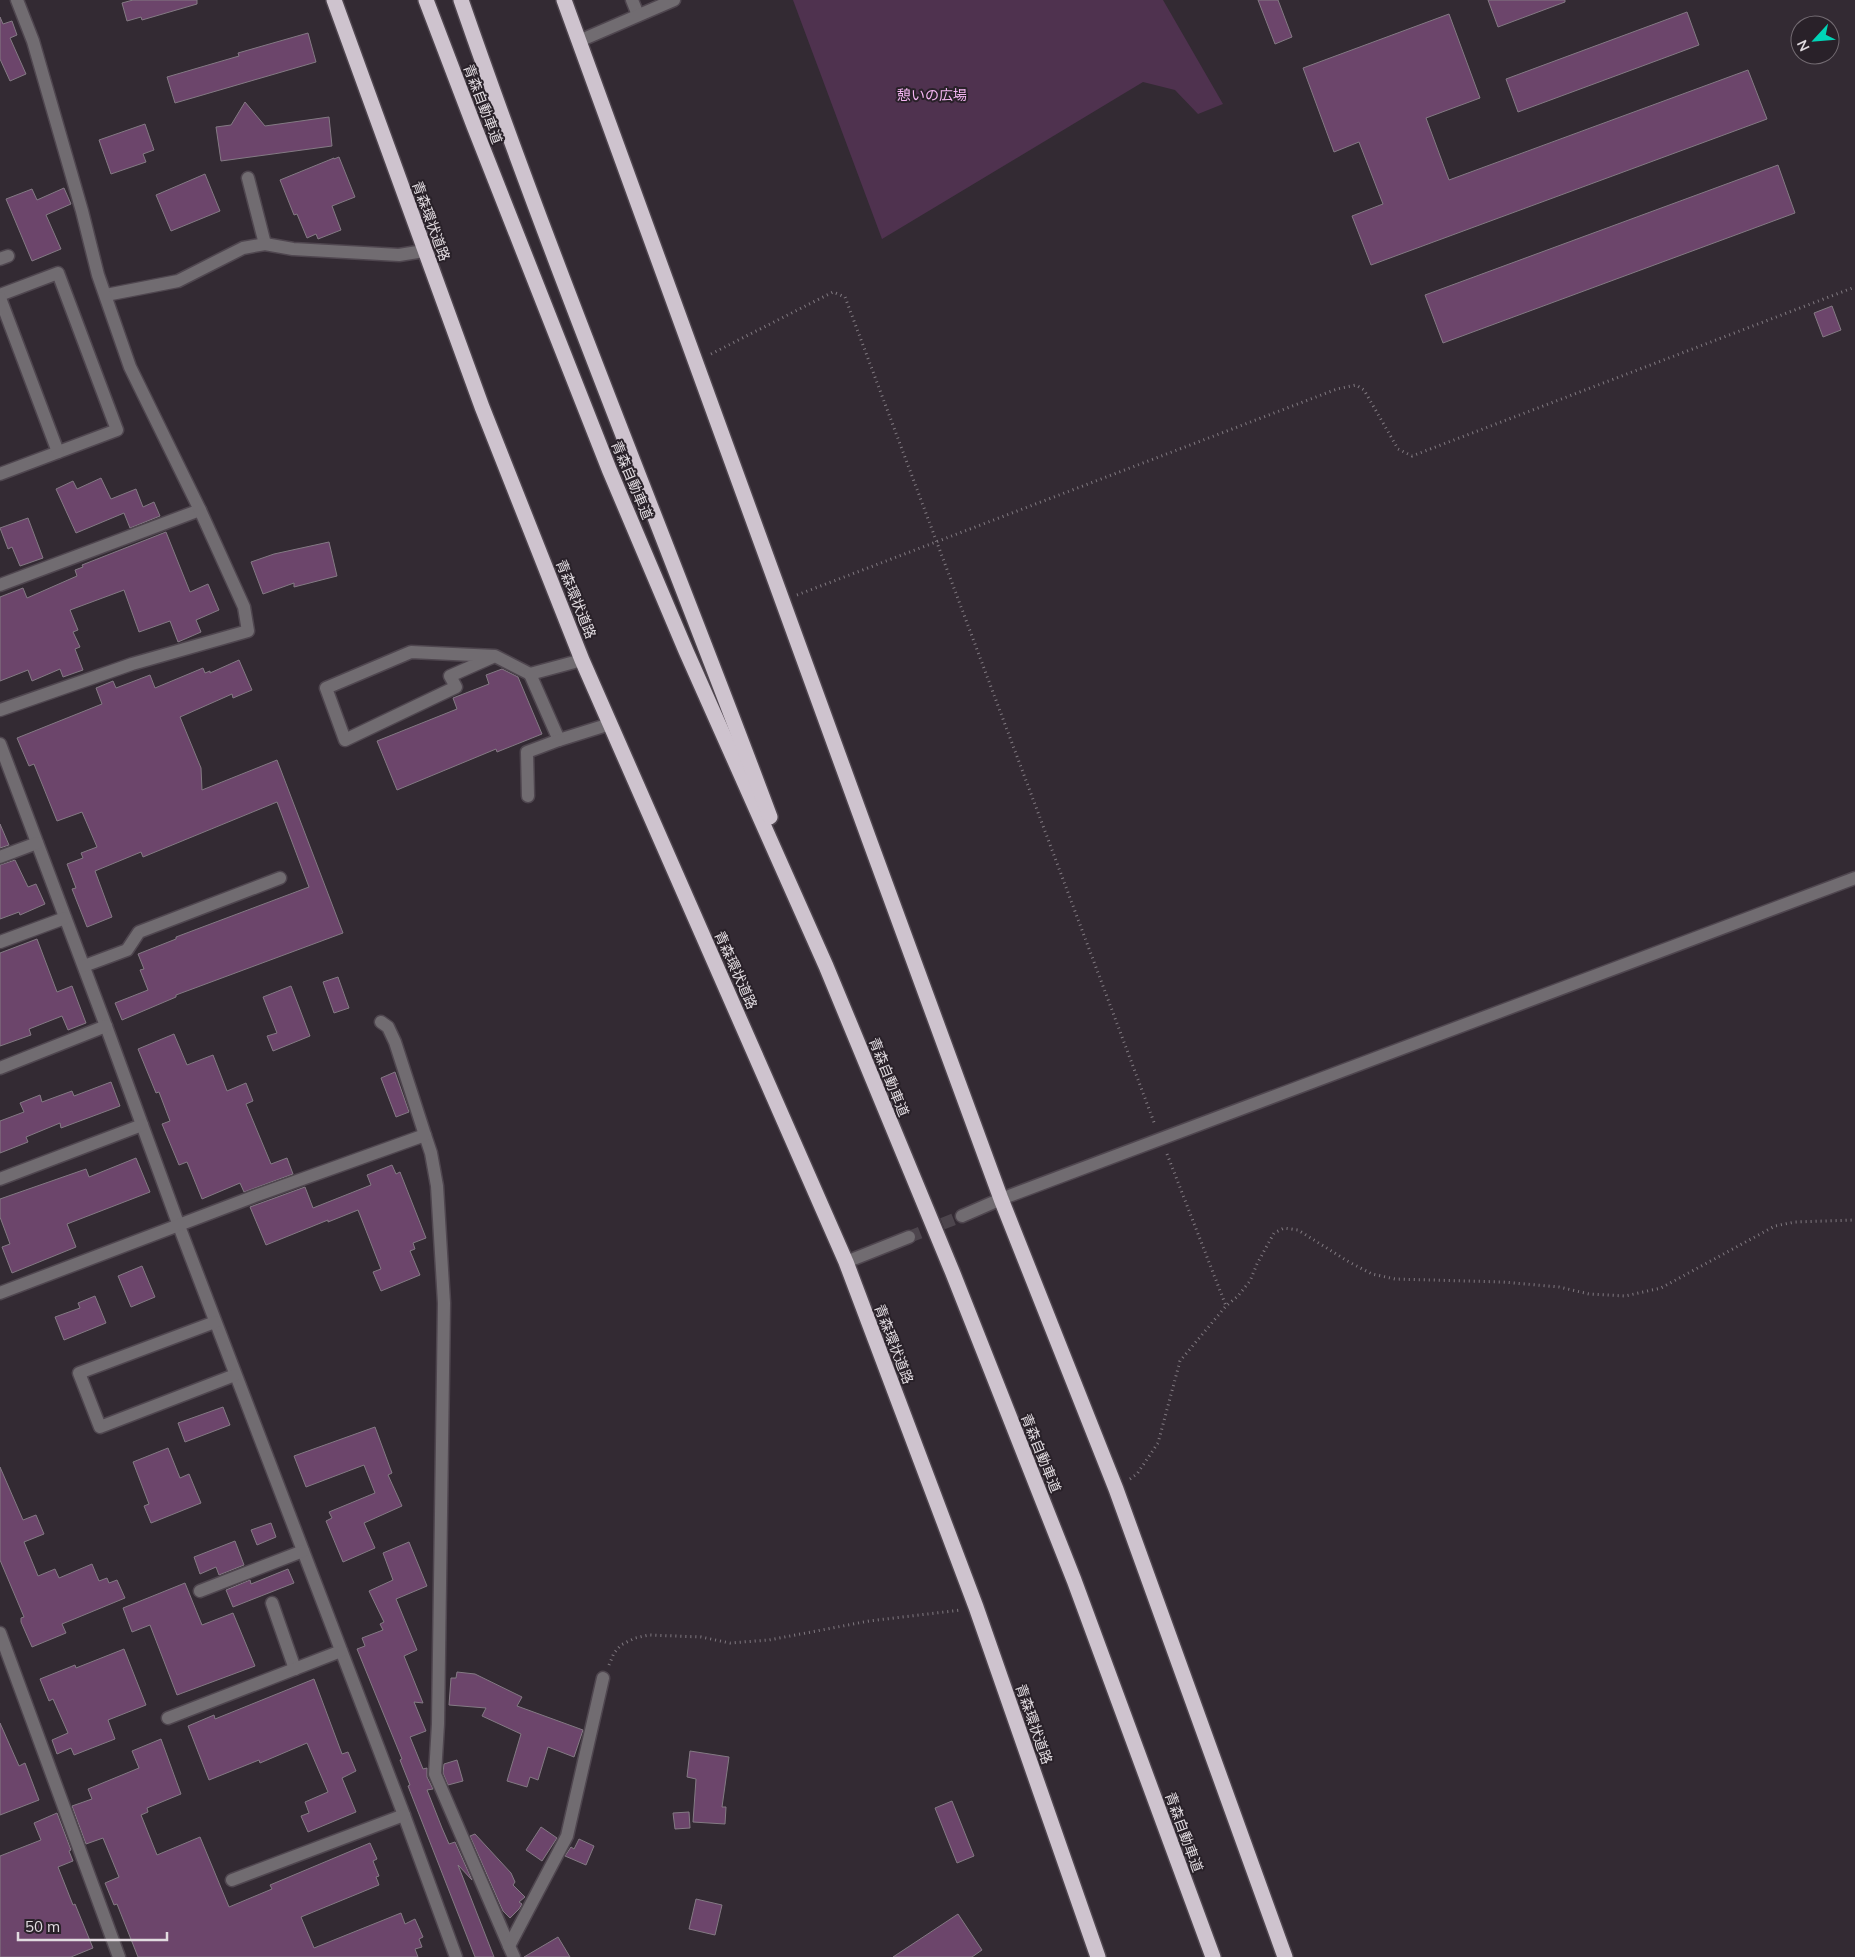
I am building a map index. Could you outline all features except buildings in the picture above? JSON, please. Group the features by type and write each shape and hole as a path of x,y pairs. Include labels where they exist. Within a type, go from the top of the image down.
{"highway":[{"name":"青森環状道路","path":"334,0 482,407 582,660 846,1262 976,1607 1098,1957"},
{"name":"青森自動車道","path":"426,0 610,469 686,651 826,966 948,1262 1070,1570 1213,1957"},
{"name":"青森自動車道","path":"461,0 528,187 706,644 826,966"},
{"path":"564,0 781,600 1002,1199 1116,1489 1285,1957"}],"street":[{"path":"0,710 132,664 248,631 244,607 200,510 130,367 98,275 82,211 33,41 17,0"},
{"path":"632,0 638,15"},
{"path":"579,41 674,0"},
{"path":"248,178 265,244"},
{"path":"106,295 178,281 243,248 265,244 293,249 399,255 424,251"},
{"path":"0,474 117,430 58,273 0,296 58,452"},
{"path":"0,585 200,510"},
{"path":"495,656 450,676 456,688 345,740 326,688 411,652 495,656 530,674 559,740"},
{"path":"530,674 582,660"},
{"path":"528,796 526,752 610,724"},
{"path":"0,744 215,1322 404,1815 456,1957"},
{"path":"0,857 37,842"},
{"path":"84,966 127,950 139,932 280,878"},
{"path":"962,1216 1002,1199 1855,878"},
{"path":"0,942 65,918"},
{"path":"381,1022 388,1027 395,1042 431,1153 438,1186 444,1303 438,1724 435,1774 512,1951"},
{"path":"0,1068 106,1026"},
{"path":"0,1179 142,1125"},
{"path":"0,1293 255,1196 425,1135"},
{"path":"846,1262 909,1237"},
{"path":"215,1322 80,1373 100,1427 236,1375"},
{"path":"200,1591 302,1551"},
{"path":"272,1603 295,1668"},
{"path":"0,1633 119,1957"},
{"path":"168,1718 341,1651"},
{"path":"512,1951 567,1836 603,1678"},
{"path":"232,1880 404,1815"}],"path":[{"path":"781,600 1337,389 1356,385 1364,390 1398,449 1412,456 1855,287"},
{"path":"695,362 833,292 845,297 1161,1140 1226,1306"},
{"path":"1116,1489 1137,1474 1158,1443 1180,1361 1226,1306 1238,1296 1250,1281 1274,1233 1284,1228 1298,1230 1372,1274 1395,1279 1503,1282 1559,1287 1589,1294 1625,1296 1661,1288 1775,1226 1795,1222 1855,1220"},
{"path":"603,1678 614,1654 621,1645 635,1638 649,1635 701,1637 730,1643 770,1640 868,1621 976,1607"}],"green space":[{"name":"憩いの広場","path":"793,0 1163,0 1223,104 1198,114 1175,90 1143,82 882,239"}],"tunnel":[{"path":"909,1237 962,1216"}]}
